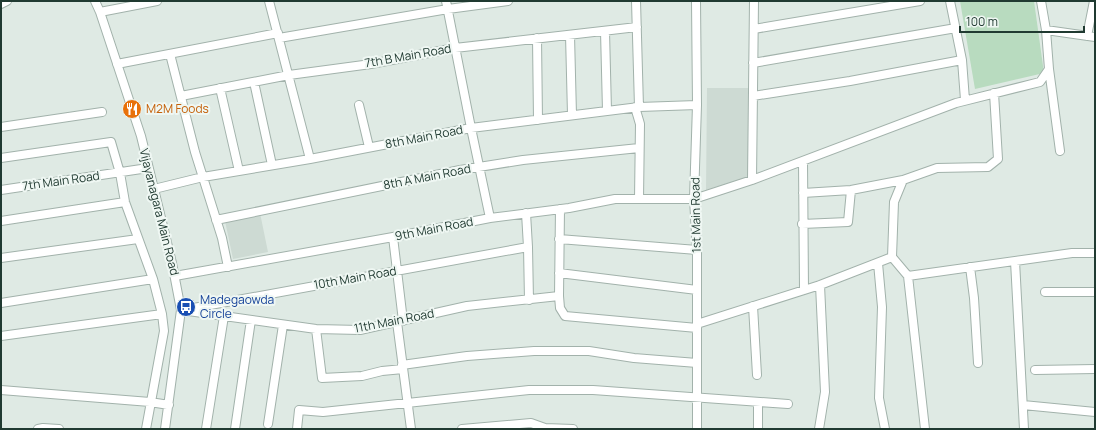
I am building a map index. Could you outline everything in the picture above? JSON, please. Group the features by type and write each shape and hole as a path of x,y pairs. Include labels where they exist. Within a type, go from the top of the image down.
{"street":[{"path":"1,4 7,1"},
{"name":"Vijayanagara Main Road","path":"95,1 141,136 175,276 181,310 165,429"},
{"path":"100,12 157,1"},
{"path":"269,1 310,159"},
{"path":"117,64 447,5 508,1"},
{"path":"636,1 637,107 640,124 640,199"},
{"name":"1st Main Road","path":"696,1 697,105 694,199 697,250 697,429"},
{"path":"752,180 754,1"},
{"path":"754,29 920,1"},
{"path":"950,1 962,60 965,100"},
{"path":"1041,1 1046,30 1049,69 1060,151"},
{"path":"1046,30 1091,37 1094,1"},
{"path":"447,5 478,167 490,218"},
{"name":"7th B Main Road","path":"180,96 289,75 371,64 455,48 637,27"},
{"path":"753,63 956,28"},
{"path":"605,31 607,111"},
{"path":"570,35 572,115"},
{"path":"537,38 538,120"},
{"path":"170,54 195,152 216,220 228,267"},
{"path":"753,96 850,81 962,60"},
{"name":"9th Main Road","path":"175,276 490,218 560,209 615,199 694,199 752,180 965,100 1040,82 1049,69"},
{"path":"254,82 272,165"},
{"path":"220,88 239,171"},
{"path":"803,193 851,190 903,180 937,168 988,167 998,159 994,93"},
{"path":"359,105 369,148"},
{"name":"8th Main Road","path":"154,189 203,177 310,159 471,128 637,107 697,105"},
{"path":"1,126 102,112"},
{"path":"1,158 111,142 120,173 125,202 153,279 162,314 164,331 146,429"},
{"name":"8th A Main Road","path":"216,220 478,167 523,160 639,148"},
{"path":"803,161 802,224 804,290"},
{"name":"7th Main Road","path":"1,190 148,168"},
{"path":"903,180 894,202 892,257 908,276 925,429"},
{"path":"802,224 848,222 851,190"},
{"path":"1,221 125,202"},
{"path":"560,209 559,296 560,308 565,316 697,326 753,306 820,285 892,257"},
{"path":"526,213 529,300"},
{"path":"393,237 397,271 403,367 411,429"},
{"path":"1,258 138,239"},
{"path":"559,239 697,250"},
{"name":"10th Main Road","path":"181,310 528,247"},
{"path":"908,276 1015,261 1072,254 1095,253"},
{"path":"1015,261 1024,429"},
{"path":"878,263 882,307 879,398 885,429"},
{"path":"970,267 974,298 978,362"},
{"path":"559,273 697,290"},
{"path":"1,303 153,279"},
{"path":"819,429 825,392 820,285"},
{"path":"1045,292 1095,292"},
{"name":"11th Main Road","path":"181,310 316,329 360,330 467,306 559,296"},
{"path":"753,306 757,375"},
{"path":"1,336 162,314"},
{"path":"206,429 224,316"},
{"path":"235,429 251,320"},
{"path":"268,424 283,324"},
{"path":"316,329 322,378 362,376 467,356 534,352 589,351 634,358 697,364"},
{"path":"1035,370 1095,369"},
{"path":"1,390 150,402 169,405"},
{"path":"297,429 300,410 323,412 529,390 593,390 788,404"},
{"path":"758,402 758,429"},
{"path":"1023,405 1095,412"},
{"path":"462,429 531,422 545,428 573,429"},
{"path":"38,429 59,429"}],"shaded area":[{"path":"707,88 749,88 748,177 706,190"},
{"path":"260,213 268,252 233,259 225,221"}],"green space":[{"path":"960,1 1034,1 1044,73 975,89"}],"place":[{"name":"M2M Foods","path":"132,109"},
{"name":"Madegaowda Circle","path":"186,307"}]}
